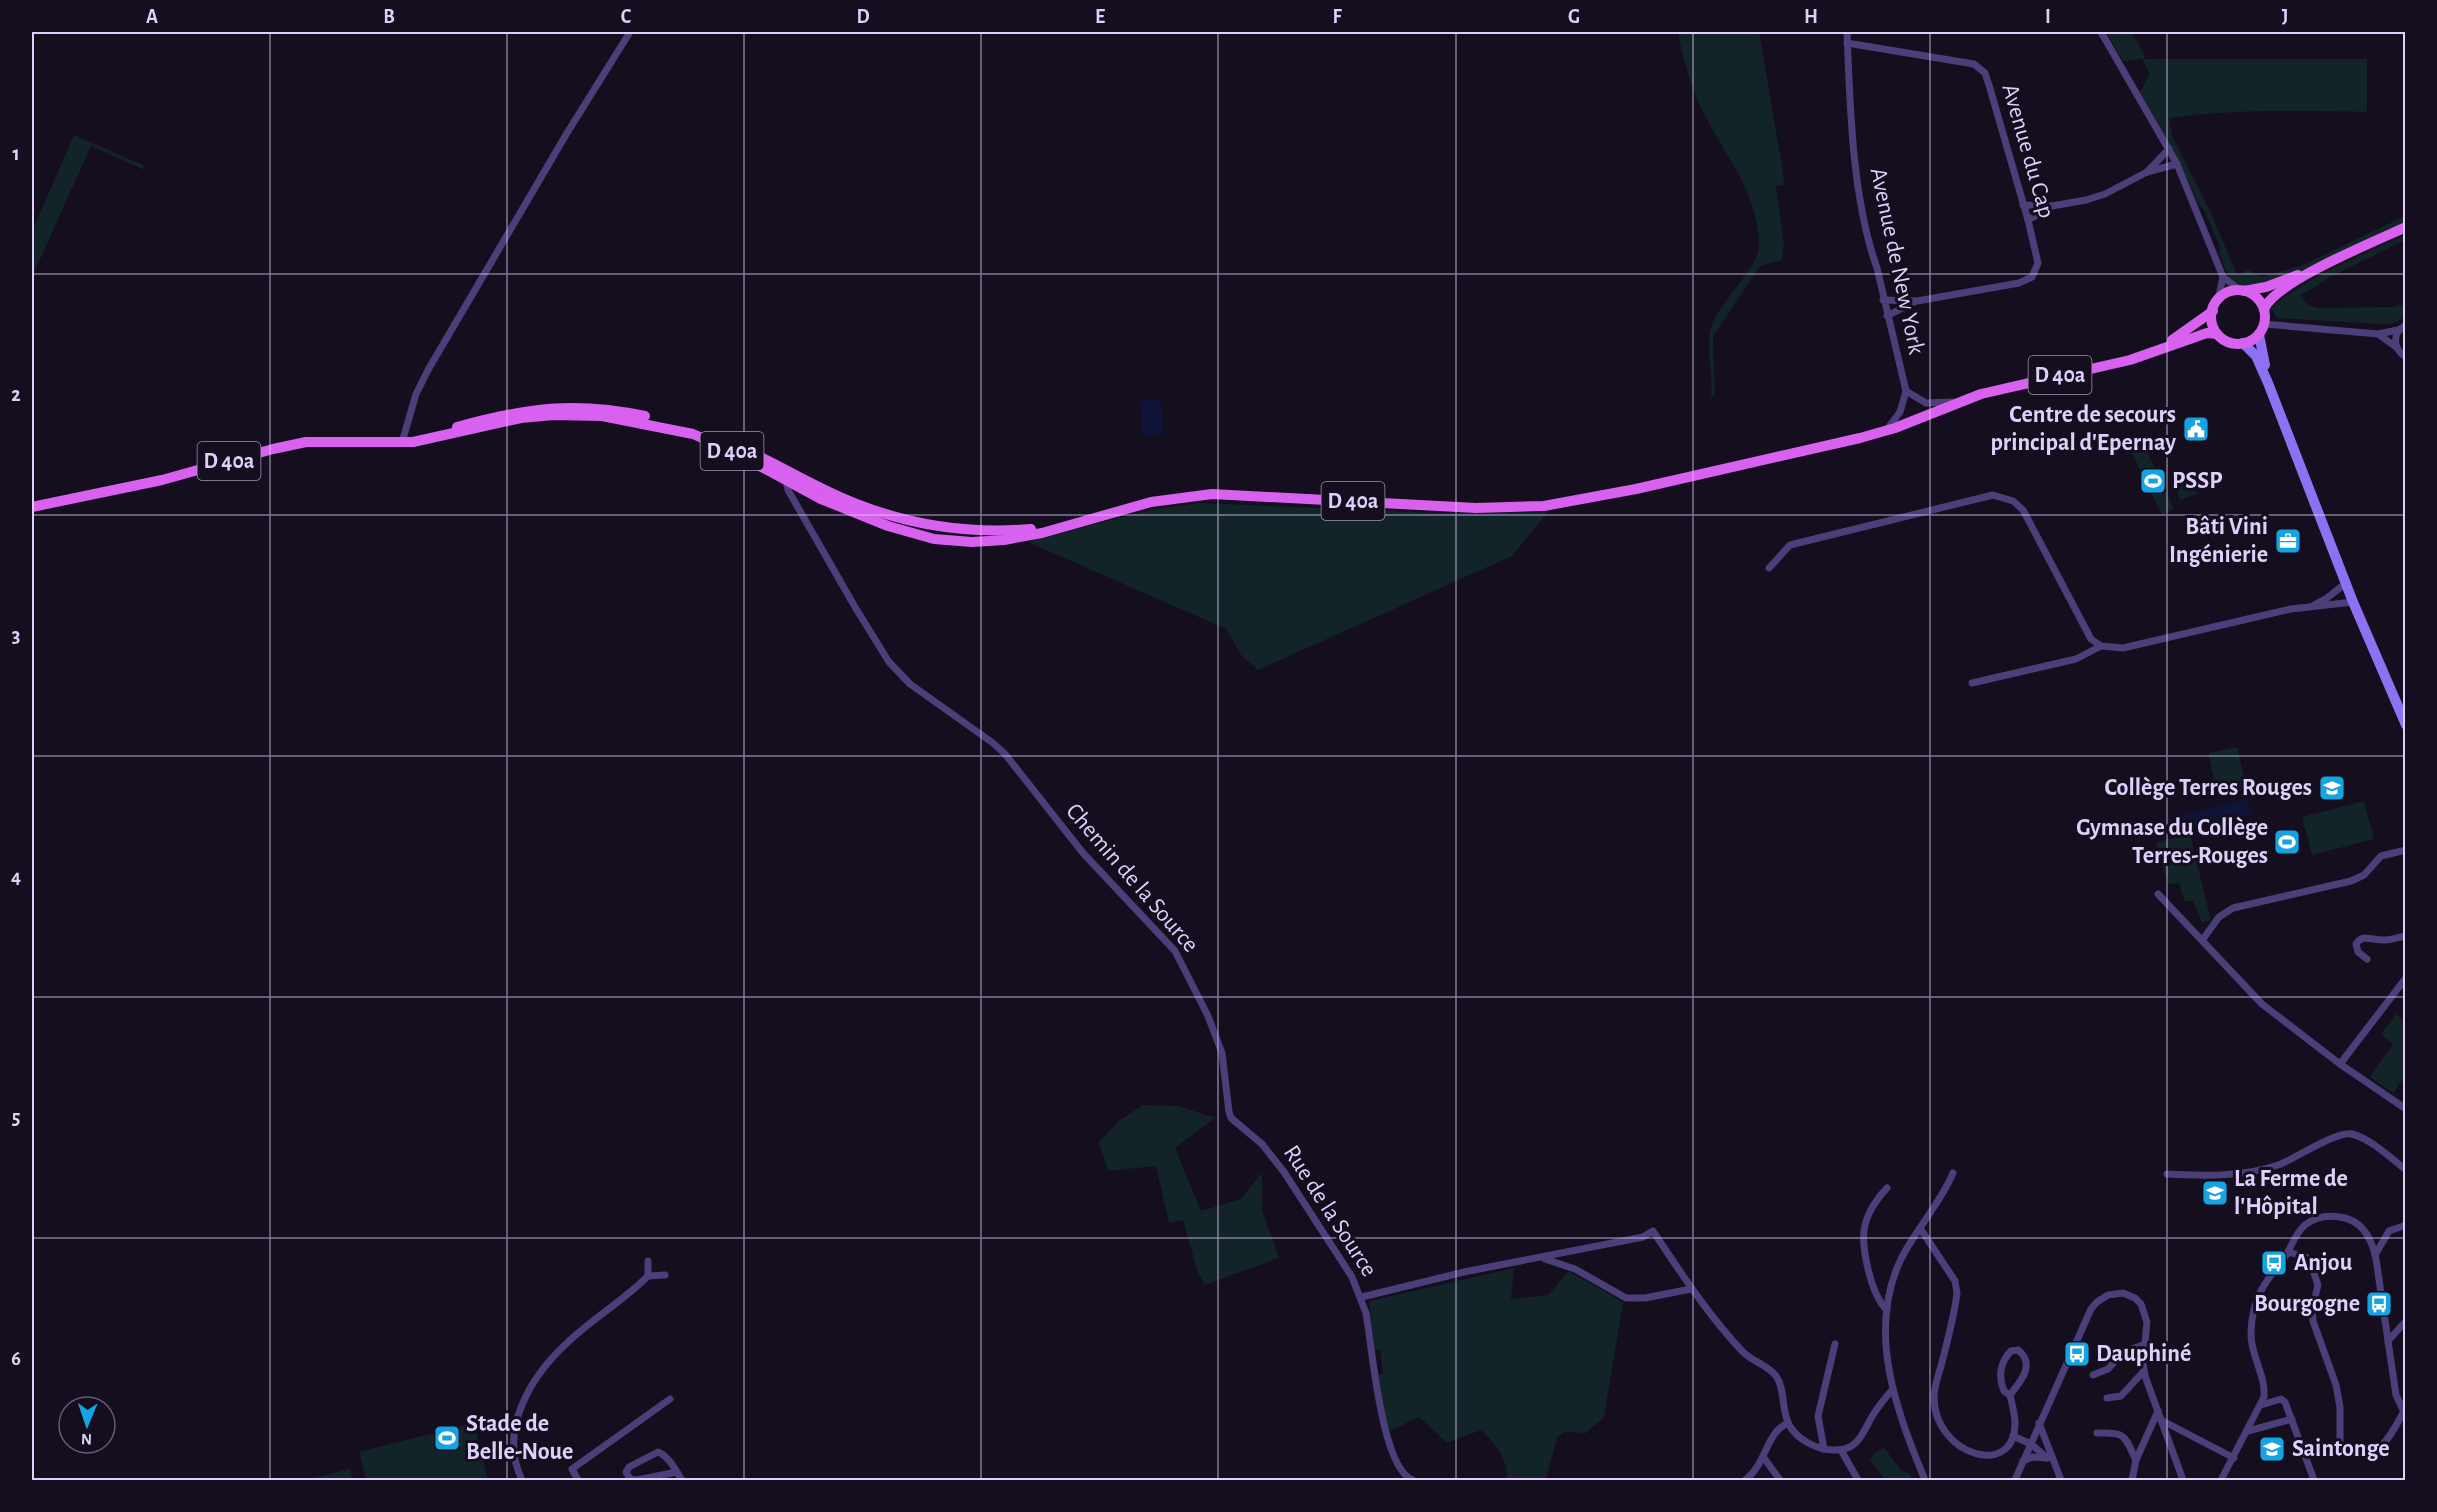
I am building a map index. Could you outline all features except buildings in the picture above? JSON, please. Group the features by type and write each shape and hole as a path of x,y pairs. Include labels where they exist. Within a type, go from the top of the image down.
{"main road":[{"path":"2319,268 2266,286 2231,291 2218,300 2213,311 2212,320 2217,334 2230,342 2243,343 2259,334 2264,324 2264,309 2279,292 2319,268 2406,227"},
{"path":"2242,290 2258,298 2264,309"},
{"name":"D 40a","path":"2159,349 2213,311"},
{"name":"D 40a","path":"380,441 403,439 524,410 594,408 650,417 746,450 821,499 888,526 934,539 972,543 1004,540 1151,502 1212,494 1476,508 1544,506 1664,483 1884,431 1960,401 2003,388 2130,360 2207,333 2217,334"},
{"name":"D 40a","path":"32,507 162,480 298,443 327,440 406,442 425,440 539,415 602,416 669,428 700,437 788,477"}],"street":[{"path":"403,439 416,394 428,370 567,132 630,32"},
{"name":"Avenue de New York","path":"1847,32 1856,171 1870,249 1877,268 1906,391"},
{"path":"2101,32 2177,164 2223,277 2242,290"},
{"name":"Avenue du Cap","path":"1847,44 1974,64 1980,68 1989,85 2028,220 2038,263 2035,273 2027,281 1917,301"},
{"path":"2147,172 2169,149"},
{"path":"2023,205 2052,206 2086,200 2105,194 2147,172 2177,164"},
{"path":"2028,220 2052,206"},
{"path":"2218,300 2223,277"},
{"path":"1883,300 1917,301"},
{"path":"1887,316 1917,301"},
{"path":"2264,324 2378,334 2398,330 2406,325"},
{"path":"2396,346 2395,335 2398,330"},
{"path":"2259,334 2268,383"},
{"path":"2378,334 2396,346 2406,357"},
{"path":"2243,343 2256,356 2268,383 2353,602 2406,725"},
{"path":"1884,431 1900,412 1906,391 1926,403 1960,401"},
{"name":"Chemin de la Source","path":"788,477 788,490 855,608 889,662 910,684 993,743 1017,769 1083,853 1175,951 1208,1016 1222,1053 1229,1112"},
{"path":"1769,568 1790,545 1993,495 2004,496 2023,510 2091,639 2101,646 2123,648 2291,609 2353,602"},
{"path":"2311,606 2327,598 2346,583"},
{"path":"1972,683 2076,659 2101,646"},
{"path":"2203,939 2219,917 2233,908 2359,879 2381,856 2406,850"},
{"path":"2158,894 2203,939 2238,982 2262,1005 2340,1064 2406,1109"},
{"path":"2367,959 2358,952 2356,944 2358,940 2364,938 2385,940 2406,936"},
{"path":"2340,1064 2385,1002 2406,978"},
{"name":"Rue de la Source","path":"1229,1112 1234,1122 1262,1144 1279,1166 1342,1261 1362,1297 1386,1438 1400,1468 1407,1478 1413,1480"},
{"path":"2167,1174 2254,1173 2294,1158 2334,1137 2351,1134 2373,1145 2406,1170"},
{"path":"1925,1480 1900,1418 1892,1390 1887,1363 1887,1310 1898,1267 1953,1173"},
{"path":"1887,1188 1869,1215 1864,1230 1873,1287 1881,1304 1887,1310"},
{"path":"2221,1480 2261,1405 2265,1389 2251,1346 2254,1311 2262,1289 2288,1252 2291,1241 2306,1224 2318,1218 2333,1215 2349,1218 2362,1228 2371,1240 2396,1395 2404,1414 2378,1451 2365,1456 2346,1452 2340,1443 2340,1407 2336,1385 2313,1322 2312,1310 2318,1285 2311,1264 2306,1257 2288,1252"},
{"path":"2375,1255 2389,1231 2406,1225"},
{"path":"1920,1228 1955,1281 1958,1293 1934,1399 1941,1423 1951,1440 1959,1448 1984,1455 1994,1455 2003,1450 2013,1436 2015,1423 2010,1395 2025,1373 2028,1363 2025,1355 2018,1350 2010,1351 2006,1355 2000,1376 2004,1391 2010,1395"},
{"path":"1362,1297 1464,1272 1642,1237 1653,1230 1691,1289 1743,1352 1774,1374 1780,1384 1788,1423 1810,1444 1824,1449 1841,1450 1855,1444 1892,1390"},
{"path":"1541,1258 1557,1261 1575,1269 1626,1298 1645,1298 1691,1289"},
{"path":"648,1261 648,1276"},
{"path":"522,1480 514,1462 513,1436 520,1409 536,1380 564,1345 648,1276 665,1275"},
{"path":"2015,1480 2091,1309 2108,1295 2123,1293 2135,1298 2146,1314 2144,1371 2183,1480"},
{"path":"2388,1341 2406,1321"},
{"path":"1824,1449 1818,1416 1835,1344"},
{"path":"2093,1375 2108,1368 2122,1353 2145,1344"},
{"path":"2107,1398 2121,1396 2144,1371"},
{"path":"578,1480 572,1469 670,1398"},
{"path":"2261,1405 2281,1399 2285,1402 2314,1480"},
{"path":"2132,1480 2136,1460 2158,1411"},
{"path":"2248,1431 2292,1419"},
{"path":"2161,1420 2234,1458"},
{"path":"1745,1480 1764,1458 1775,1432 1788,1423"},
{"path":"2039,1424 2061,1480"},
{"path":"2097,1433 2117,1432 2126,1438 2136,1460"},
{"path":"2013,1436 2031,1442 2046,1441"},
{"path":"2031,1442 2055,1467"},
{"path":"1841,1450 1858,1480"},
{"path":"677,1472 637,1480 630,1479 626,1472 629,1467 658,1452 665,1455 677,1472 682,1480"},
{"path":"2023,1461 2032,1457 2048,1458"},
{"path":"1764,1458 1780,1480"}],"shaded area":[{"path":"1678,32 1759,32 1783,171 1784,185 1776,186 1784,244 1782,260 1760,266 1713,337 1715,396 1711,396 1709,338 1711,329 1719,312 1753,263 1759,247 1758,228 1748,193 1695,94"},
{"path":"2106,32 2132,32 2144,59 2367,59 2367,112 2243,112 2169,118 2172,136 2213,218 2237,275 2248,270 2262,277 2303,265 2405,216 2405,222 2305,270 2252,289 2236,284 2228,275 2219,254 2220,247 2204,210 2199,205 2181,165 2140,92 2150,74 2142,59 2123,61"},
{"path":"74,135 143,165 145,170 91,146 32,277 32,231"},
{"path":"2405,235 2405,240 2332,276 2300,296 2310,306 2319,308 2393,307 2405,304 2405,317 2392,324 2277,318 2271,308 2318,277"},
{"name":"PSSP","path":"2145,447 2174,509 2162,515 2132,453"},
{"path":"2188,471 2197,494 2180,500 2172,477"},
{"path":"1199,503 1439,513 1548,512 1512,556 1258,670 1241,655 1226,629 1028,542 1149,510"},
{"path":"2237,747 2247,790 2218,796 2208,753"},
{"path":"2364,801 2374,839 2312,855 2302,817"},
{"path":"2190,835 2211,921 2202,922 2193,901 2185,901 2179,883 2168,884 2156,842"},
{"path":"2396,1014 2405,1021 2405,1076 2393,1093 2370,1077 2393,1044 2381,1034"},
{"path":"1143,1105 1179,1106 1215,1118 1175,1148 1201,1211 1241,1199 1262,1173 1262,1210 1279,1258 1205,1285 1198,1273 1183,1220 1169,1223 1156,1166 1108,1171 1099,1142 1120,1120"},
{"path":"1514,1268 1511,1299 1548,1295 1569,1271 1623,1302 1604,1417 1586,1433 1564,1432 1557,1437 1546,1480 1506,1480 1504,1460 1491,1440 1481,1430 1447,1443 1419,1417 1388,1432 1378,1375 1383,1374 1380,1349 1375,1350 1369,1301"},
{"name":"Stade de Belle-Noue","path":"474,1423 488,1480 366,1480 359,1452"},
{"path":"1884,1448 1901,1470 1910,1474 1913,1480 1885,1480 1870,1460 1876,1452"},
{"path":"350,1469 353,1480 306,1480"}],"water":[{"path":"1161,400 1163,435 1142,436 1140,401"},
{"path":"2245,799 2252,814 2181,831 2176,816"},
{"path":"2171,818 2175,832 2148,838 2146,832 2121,831"}],"place":[{"name":"Centre de secours principal d'Epernay","path":"2196,429"},
{"name":"PSSP","path":"2153,481"},
{"name":"Bâti Vini Ingénierie","path":"2288,541"},
{"name":"Collège Terres Rouges","path":"2332,788"},
{"name":"Gymnase du Collège Terres-Rouges","path":"2287,842"},
{"name":"La Ferme de l'Hôpital","path":"2215,1193"},
{"name":"Anjou","path":"2274,1263"},
{"name":"Bourgogne","path":"2379,1304"},
{"name":"Dauphiné","path":"2077,1354"},
{"name":"Stade de Belle-Noue","path":"447,1438"},
{"name":"Saintonge","path":"2272,1449"}]}
